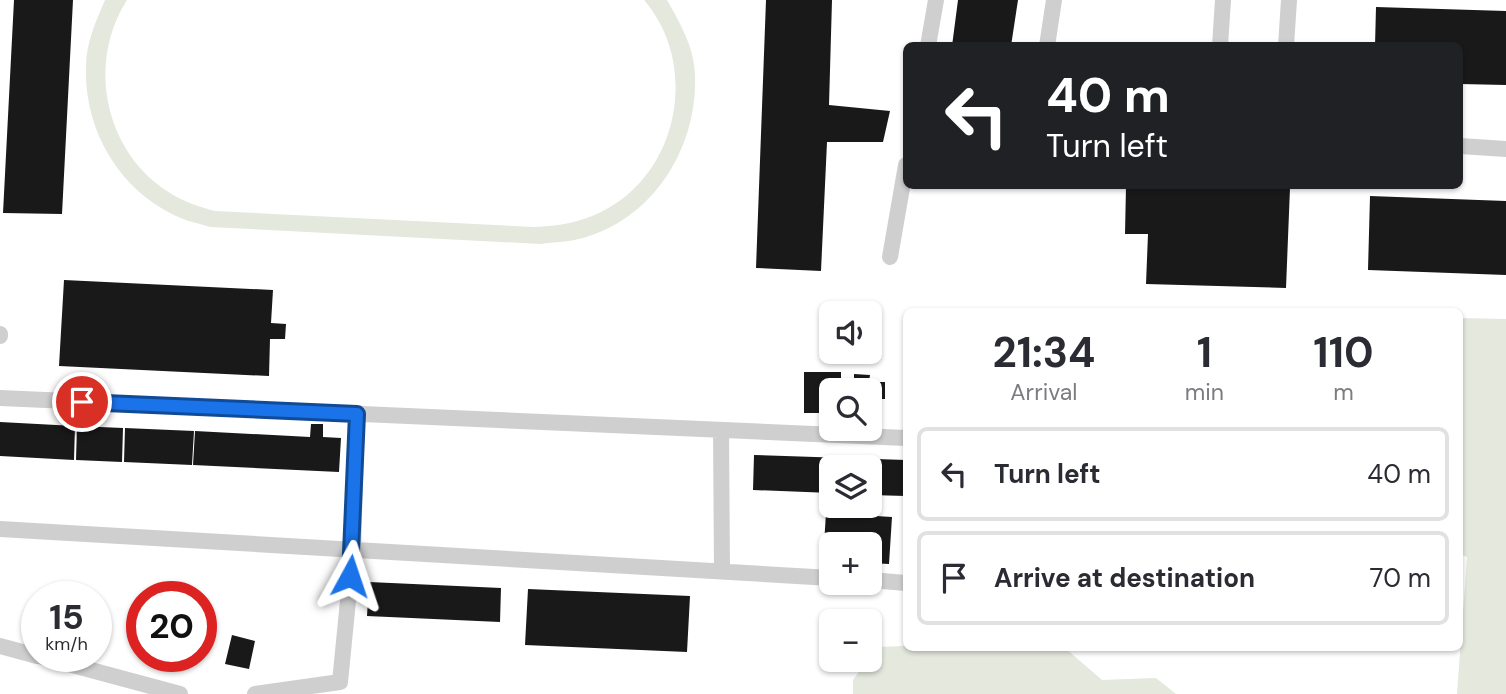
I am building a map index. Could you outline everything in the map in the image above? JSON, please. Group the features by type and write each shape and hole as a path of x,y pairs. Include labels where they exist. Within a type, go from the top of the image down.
{"lane":[{"path":"929,42 936,0"},
{"path":"1048,42 1054,0"},
{"path":"1220,42 1223,0"},
{"path":"1286,42 1289,0"},
{"path":"1463,146 1506,149"},
{"path":"890,257 903,182"},
{"path":"0,398 903,438"},
{"path":"255,694 340,682 353,550 357,414"},
{"path":"721,430 722,572"},
{"path":"0,529 819,577"},
{"path":"882,581 903,583"},
{"path":"0,646 21,652"},
{"path":"98,672 180,694"}],"shaded area":[{"path":"105,0 127,0 114,25 107,52 105,79 109,106 117,131 130,155 148,176 175,196 215,211 534,227 568,223 601,212 628,195 648,172 664,145 673,116 676,86 672,55 661,26 644,0 667,0 689,45 695,74 689,127 667,176 651,196 631,214 609,228 578,239 541,244 210,227 174,215 136,189 121,173 98,134 87,90 86,58 92,32"},
{"path":"1463,318 1506,319 1506,694 1457,694 1460,651 1463,651 1467,557 1463,555"},
{"path":"903,646 903,651 1068,651 1102,680 1156,678 1176,694 853,694 853,680 859,672 882,672 882,647"}],"building":[{"path":"14,0 73,0 62,214 3,213"},
{"path":"766,0 832,0 829,105 890,111 883,142 827,142 821,271 756,268"},
{"path":"958,0 1018,0 1012,42 953,42"},
{"path":"1376,7 1506,11 1506,85 1463,84 1463,42 1375,42"},
{"path":"1126,189 1290,189 1286,288 1146,284 1148,234 1125,234"},
{"path":"1370,196 1506,201 1506,275 1368,270"},
{"path":"64,280 273,290 271,323 286,324 285,339 270,339 269,376 59,366"},
{"path":"804,372 841,372 841,378 819,378 819,413 804,413"},
{"path":"854,374 870,375 870,378 854,378"},
{"path":"882,382 885,382 885,399 882,399"},
{"path":"0,422 75,426 74,460 0,456"},
{"path":"311,424 323,424 323,437 341,438 339,472 193,465 195,431 310,437"},
{"path":"77,426 123,428 122,462 76,460"},
{"path":"125,428 194,431 192,465 124,462"},
{"path":"754,455 819,457 819,493 753,490"},
{"path":"882,459 903,460 903,496 882,495"},
{"path":"892,517 889,564 882,564 882,532 825,532 826,518"},
{"path":"369,582 501,588 500,622 367,616"},
{"path":"528,589 690,596 687,652 525,645"},
{"path":"232,635 255,641 249,669 225,664"}],"route":[{"path":"82,402 357,414 350,576"}]}
